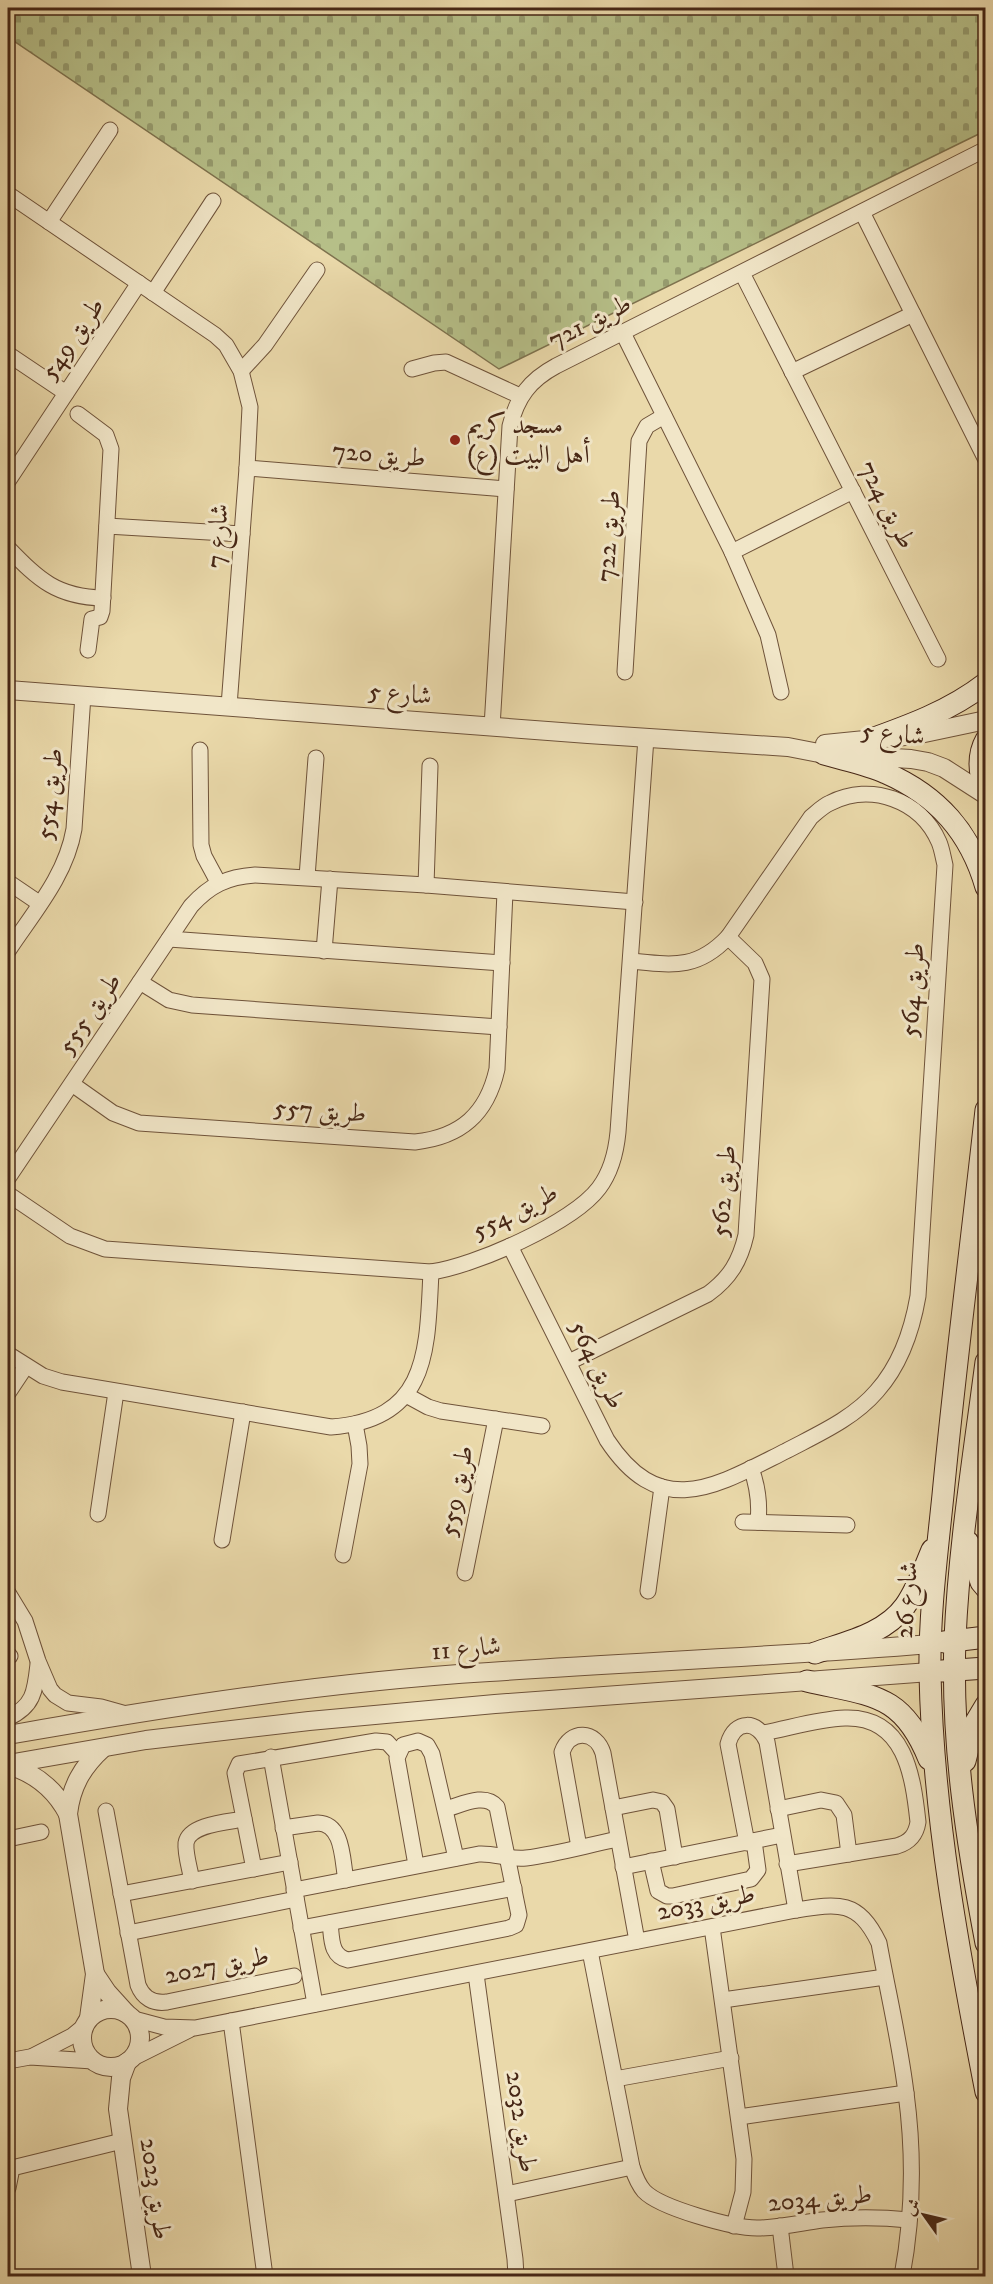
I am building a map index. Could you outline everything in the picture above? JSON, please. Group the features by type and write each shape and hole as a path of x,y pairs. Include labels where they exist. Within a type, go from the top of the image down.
{"main road":[{"path":"866,741 924,720 952,705 986,682"},
{"path":"986,740 980,763 982,781 986,788"},
{"path":"824,754 885,773 924,795 954,821 981,870 986,887"},
{"name":"شارع 26","path":"986,1110 952,1395 939,1533 930,1672 936,1776 951,1900 986,2092"},
{"name":"شارع 26","path":"986,1362 964,1526 955,1640 960,1779 986,1943"},
{"path":"964,1526 974,1564 986,1588"},
{"path":"815,1653 874,1631 902,1611 912,1596 939,1533"},
{"path":"931,1644 986,1637"},
{"path":"930,1672 986,1668"},
{"path":"807,1681 878,1698 900,1711 918,1734 936,1776"},
{"path":"960,1779 974,1725 986,1705"}],"street":[{"path":"49,222 110,130"},
{"name":"طريق 721","path":"492,727 510,426 520,396 530,384 542,374 862,212 984,155"},
{"name":"شارع 7","path":"8,194 216,335 226,345 241,371 250,407 229,706"},
{"path":"153,293 213,201"},
{"path":"862,212 913,314 980,435 986,460"},
{"path":"241,371 265,345 317,270"},
{"name":"طريق 724","path":"742,273 938,659"},
{"name":"طريق 549","path":"8,481 139,283"},
{"path":"792,372 913,314"},
{"path":"623,333 732,552 768,635 781,692"},
{"path":"8,354 66,393"},
{"path":"412,369 446,362 520,396"},
{"name":"طريق 549","path":"78,414 106,435 111,444 103,598 101,615 91,620 88,650"},
{"name":"طريق 722","path":"624,672 639,441 647,426 664,416"},
{"name":"طريق 720","path":"247,468 506,489"},
{"path":"732,552 853,491"},
{"path":"107,526 242,534"},
{"path":"8,548 41,581 55,589 78,596 103,598"},
{"name":"شارع 5","path":"8,690 788,747 824,754 912,759 944,768 986,795"},
{"name":"طريق 554","path":"8,951 56,879 70,851 74,829 83,695"},
{"name":"شارع 5","path":"788,747 866,741 937,731 986,720"},
{"name":"طريق 554","path":"8,1194 70,1236 105,1249 431,1272 461,1265 510,1246 584,1204 609,1172 616,1153 646,738"},
{"path":"200,750 201,845 204,856 218,882"},
{"path":"307,878 316,758"},
{"path":"426,885 430,766"},
{"name":"طريق 564","path":"510,1246 607,1440 621,1461 640,1477 662,1487 684,1490 706,1488 836,1425 858,1410 877,1391 893,1370 905,1347 914,1322 918,1296 945,865 940,843 929,824 913,808 894,798 872,793 850,795 829,803 811,817 794,839 717,950 702,959 685,964 631,961"},
{"name":"طريق 555","path":"8,1178 191,906 203,892 218,882 236,876 255,875 426,885 634,902"},
{"path":"324,951 330,879"},
{"path":"8,882 39,903"},
{"name":"طريق 557","path":"72,1084 114,1113 139,1123 415,1142 448,1135 476,1115 493,1086 497,1069 505,892"},
{"name":"طريق 562","path":"569,1362 708,1294 723,1283 734,1269 742,1253 747,1223 762,979 755,963 728,937"},
{"path":"169,939 502,963"},
{"path":"140,982 169,999 192,1005 499,1027"},
{"path":"8,1354 26,1366 62,1382 331,1426 355,1424 388,1411 406,1395 424,1358 428,1339 431,1272"},
{"path":"8,1394 26,1366"},
{"path":"98,1514 116,1392"},
{"name":"طريق 559","path":"406,1395 428,1407 542,1426"},
{"path":"222,1540 243,1412"},
{"name":"طريق 559","path":"465,1573 496,1419"},
{"path":"343,1555 360,1464 355,1424"},
{"path":"751,1468 758,1495 751,1522 847,1525"},
{"path":"648,1591 662,1487"},
{"path":"9,1597 25,1621 50,1689 61,1700 68,1703 102,1707 126,1714"},
{"name":"شارع 11","path":"8,1735 126,1714 290,1692 488,1672 931,1644"},
{"path":"8,1718 22,1710 32,1697 38,1661"},
{"path":"8,1765 146,1740 309,1721 495,1704 930,1672"},
{"path":"763,1733 843,1718 864,1720 884,1729 899,1744 909,1764 917,1815 917,1829 914,1835 903,1844 787,1864"},
{"path":"651,1861 658,1891 667,1896 751,1879 758,1870 728,1743 736,1729 743,1725 752,1725 763,1733 767,1742 796,1910"},
{"path":"579,1847 562,1752 565,1744 571,1738 587,1735 595,1738 601,1745 637,1941"},
{"path":"254,1869 235,1769 242,1762 381,1741 392,1745 398,1754 416,1865"},
{"path":"398,1754 403,1745 412,1741 422,1743 430,1749 456,1858"},
{"path":"93,2061 84,2050 82,2043 95,1974 68,1814 72,1793 81,1773 103,1748"},
{"path":"271,1757 315,2004"},
{"path":"8,1765 40,1780 57,1796 68,1814"},
{"path":"330,1923 334,1950 340,1957 348,1960 513,1927 518,1922 519,1915 498,1811 494,1803 482,1800 446,1809"},
{"path":"613,1808 653,1800 662,1802 667,1809 675,1857"},
{"path":"778,1809 821,1800 836,1803 844,1815 849,1854"},
{"name":"طريق 2027","path":"106,1811 138,1985 144,1996 154,2002 167,2002 294,1976"},
{"path":"192,1881 186,1845 192,1833 199,1828 244,1819"},
{"path":"283,1828 323,1823 332,1829 339,1839 346,1880"},
{"path":"8,1839 41,1832"},
{"path":"623,1867 782,1835"},
{"name":"طريق 2027","path":"128,1933 416,1865 489,1853 525,1858 618,1839"},
{"path":"121,1894 290,1862"},
{"name":"طريق 2027","path":"301,1928 514,1888"},
{"name":"طريق 2033","path":"130,2016 164,2027 195,2028 796,1910 831,1905 846,1906 858,1913 871,1926 879,1943 906,2093 911,2158 909,2220 902,2277"},
{"name":"طريق 2034","path":"712,1927 739,2117 744,2176 743,2192 734,2226"},
{"name":"طريق 2034","path":"590,1951 632,2167 636,2180 645,2192 657,2201 734,2226 757,2228 853,2218 909,2220"},
{"path":"8,2061 30,2057 93,2061 110,2067 130,2060 139,2048 141,2038 139,2028 107,1992 95,1974"},
{"name":"طريق 2032","path":"476,1974 507,2194 516,2277"},
{"path":"723,2000 885,1977"},
{"path":"30,2057 58,2044 97,2012 107,2008 117,2009 130,2016"},
{"path":"231,2021 265,2277"},
{"name":"طريق 2033","path":"130,2060 195,2028"},
{"path":"615,2079 731,2058"},
{"name":"طريق 2023","path":"130,2060 121,2078 118,2109 142,2277"},
{"name":"طريق 2023","path":"93,2061 118,2109"},
{"path":"739,2117 906,2093"},
{"path":"8,2188 12,2168 122,2141"},
{"path":"507,2194 632,2167"},
{"path":"780,2226 786,2277"}],"green space":[{"path":"8,8 985,8 985,131 499,369 8,37"}],"place":[{"name":"مسجد كريم أهل البيت (ع)","path":"455,440"}]}
